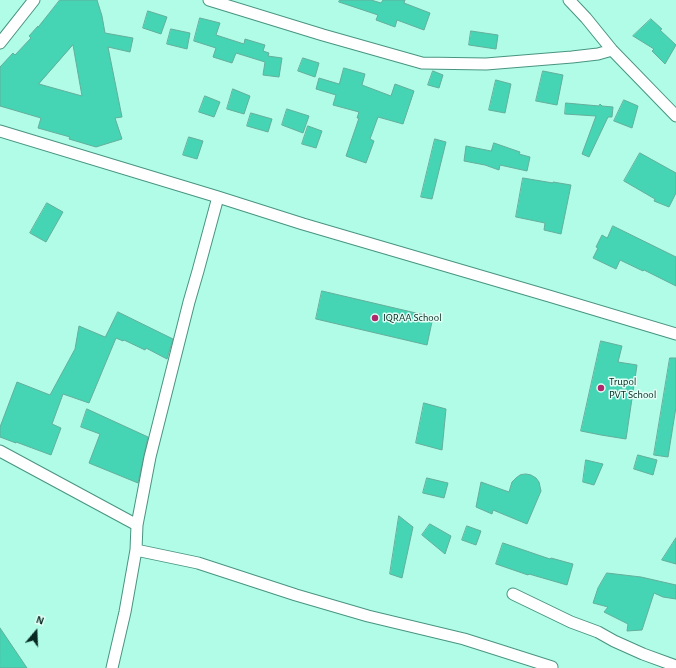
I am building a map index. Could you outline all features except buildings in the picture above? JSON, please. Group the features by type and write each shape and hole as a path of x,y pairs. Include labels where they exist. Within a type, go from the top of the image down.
{"street":[{"path":"0,44 34,0"},
{"path":"209,0 422,63 486,64 572,57 598,54 612,50"},
{"path":"569,0 612,50 676,116"},
{"path":"0,131 303,224 676,334"},
{"path":"112,668 125,612 136,550 137,525 150,457 189,302 218,197"},
{"path":"0,451 137,525"},
{"path":"136,550 198,563 296,595 368,616 464,638 552,667"},
{"path":"513,594 643,654 676,666"}],"place":[{"name":"IQRAA School","path":"375,318"},
{"name":"Trupol PVT School","path":"601,388"}]}
